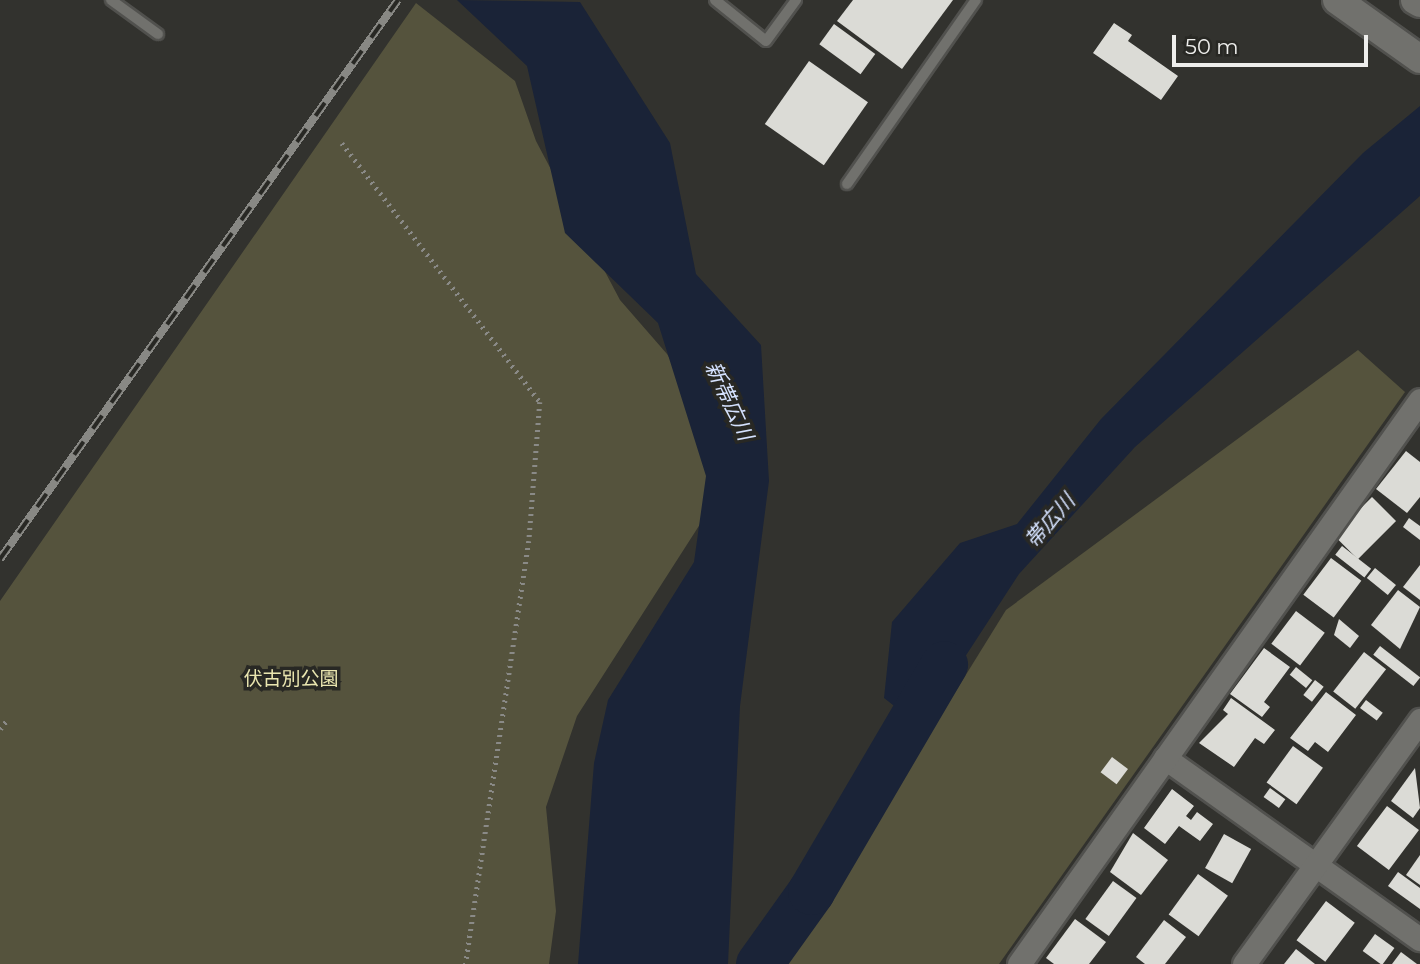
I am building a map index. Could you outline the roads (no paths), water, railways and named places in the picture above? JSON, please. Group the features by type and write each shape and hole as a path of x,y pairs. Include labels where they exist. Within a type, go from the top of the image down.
{"street":[{"path":"1337,0 1413,54"},
{"path":"1415,0 1420,4"},
{"path":"1019,964 1420,400"},
{"path":"1244,964 1315,864 1417,730"},
{"path":"1165,758 1420,939"}],"lane":[{"path":"111,0 158,34"},
{"path":"715,0 766,41 796,0"},
{"path":"847,184 976,0"}],"water":[{"name":"新帯広川","path":"457,0 580,2 670,143 696,274 761,345 769,481 740,706 728,964 578,964 594,763 608,700 694,562 706,476 658,323 565,233 527,66"},
{"path":"1420,106 1420,196 1135,447 1019,574 920,726 884,698 892,622 960,543 1017,524 1101,419 1363,153"}],"waterway":[{"name":"帯広川","path":"759,964 811,891 944,664"}],"railway":[{"path":"0,559 398,0"}],"park label":[{"name":"伏古別公園","path":"291,679"}]}
